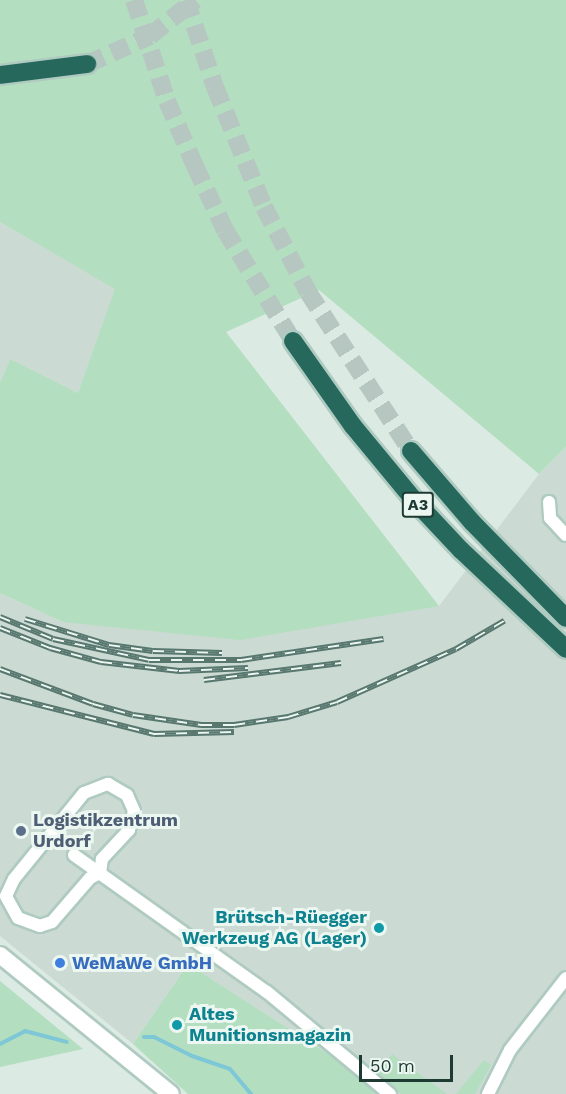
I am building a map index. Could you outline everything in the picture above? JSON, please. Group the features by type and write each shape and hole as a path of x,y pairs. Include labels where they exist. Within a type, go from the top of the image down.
{"highway":[{"path":"0,75 87,64"},
{"name":"A3","path":"293,341 353,426 414,500 461,550 566,649"},
{"name":"A3","path":"411,451 472,522 566,618"}],"main road":[{"path":"0,955 171,1094"}],"street":[{"path":"549,502 550,518 566,535"},
{"path":"98,785 119,787 132,802 133,821 115,846 102,859 100,873 90,878 51,922 40,926 18,918 6,896 14,879 84,793 98,785"},
{"path":"75,855 267,992 390,1094"},
{"path":"488,1094 524,1029 566,978"}],"shaded area":[{"path":"0,222 116,289 78,393 10,359 0,383"},
{"path":"566,447 566,1094 378,1094 356,1072 188,964 133,1044 0,936 0,593 63,622 439,606 539,474"}],"green space":[{"path":"0,0 566,0 566,447 539,474 319,290 226,332 439,606 240,640 63,622 0,593 0,383 10,359 78,393 115,289 0,222"},
{"path":"188,964 356,1072 378,1094 188,1094 133,1044"},
{"path":"0,981 83,1049 0,1067"},
{"path":"392,1054 447,1094 401,1094 377,1074"},
{"path":"484,1060 491,1065 475,1094 456,1094"}],"waterway":[{"path":"0,1044 25,1031 67,1042"},
{"path":"144,1037 154,1037 192,1056 230,1069 251,1094"}],"tunnel":[{"path":"134,0 167,101 195,166 225,230 293,341"},
{"path":"186,0 215,87 264,207 308,292 411,451"},
{"path":"87,64 150,36 195,0"}],"railway":[{"path":"0,617 53,639 149,660 241,660 383,639"},
{"path":"25,619 109,645 153,651 222,653"},
{"path":"0,669 93,704 133,715 201,725 234,725 288,717 337,702 456,649 504,621"},
{"path":"0,628 50,648 101,662 179,671 248,668"},
{"path":"204,680 341,663"},
{"path":"0,695 154,734 234,732"}],"place":[{"name":"Logistikzentrum Urdorf","path":"21,831"},
{"name":"Brütsch-Rüegger Werkzeug AG (Lager)","path":"379,928"},
{"name":"WeMaWe GmbH","path":"60,963"},
{"name":"Altes Munitionsmagazin","path":"177,1025"}]}
